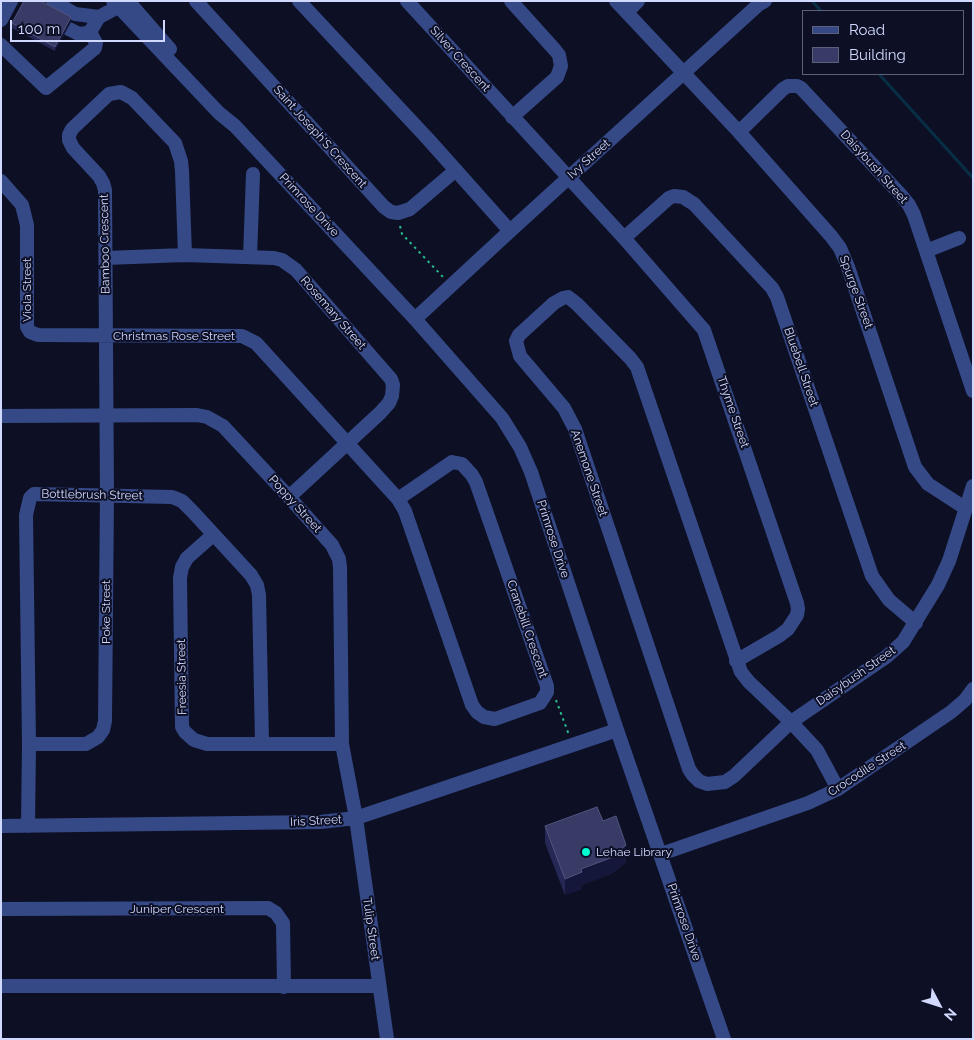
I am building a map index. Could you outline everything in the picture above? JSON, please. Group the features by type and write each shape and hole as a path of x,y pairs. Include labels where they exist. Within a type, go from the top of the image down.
{"street":[{"path":"53,1 75,14 99,17"},
{"name":"Saint Joseph'S Crescent","path":"196,1 384,207 398,214"},
{"path":"299,1 510,231"},
{"name":"Silver Crescent","path":"407,1 569,178"},
{"path":"511,1 559,55 561,66 557,77 512,117"},
{"name":"Spurge Street","path":"616,1 738,132 840,248 915,467 928,484 965,508"},
{"path":"627,12 638,1"},
{"name":"Ivy Street","path":"415,319 765,1"},
{"path":"67,28 79,34 90,32 99,17 120,3"},
{"name":"Primrose Drive","path":"120,3 222,107 235,126 415,319 502,418 520,447 531,472 617,730 724,1039"},
{"path":"2,18 16,6"},
{"path":"1,45 46,88 95,48 96,43 90,32"},
{"name":"Daisybush Street","path":"738,132 783,89 788,86 797,86 801,88 909,205 973,391"},
{"name":"Bamboo Crescent","path":"106,415 104,336 105,190 103,183 92,167 73,148 69,135 72,129 109,94 116,92 126,94 132,98 175,143 182,171 185,255"},
{"path":"398,214 410,209 456,170"},
{"path":"250,257 253,174"},
{"name":"Thyme Street","path":"569,178 704,330 797,603 797,615 788,629 736,661"},
{"name":"Viola Street","path":"1,181 22,205 28,225 27,327 30,332 38,334 104,336"},
{"name":"Bluebell Street","path":"624,238 669,198 674,196 683,197 694,204 772,288 777,297 872,576 889,600 916,623"},
{"path":"926,252 959,238"},
{"name":"Rosemary Street","path":"106,258 185,255 274,258 282,260 296,270 392,379 393,391 389,403 289,496"},
{"name":"Anemone Street","path":"791,722 741,771 725,782 707,784 699,781 689,769 575,429 564,408 520,356 517,349 516,341 519,334 554,303 563,298 568,297 577,304 637,367 736,661 745,678 791,722 817,750 838,789"},
{"name":"Christmas Rose Street","path":"104,336 242,336 249,339 262,349 348,443"},
{"name":"Poke Street","path":"29,744 86,744 98,737 103,730 105,720 106,415"},
{"name":"Poppy Street","path":"1,416 197,415 207,417 223,426 289,496 332,546 339,559 342,744 356,818"},
{"name":"Cranebill Crescent","path":"348,443 398,499 408,520 472,705 477,712 484,717 494,719 540,703 547,692 547,686 472,475 462,464 452,462 398,499"},
{"name":"Daisybush Street","path":"791,722 894,651 916,623 938,584 948,561 973,486"},
{"name":"Bottlebrush Street","path":"28,826 27,507 30,498 34,494 172,497 182,501 251,575 260,595 262,743"},
{"name":"Freesia Street","path":"213,535 187,558 181,572 182,727 188,736 200,743 342,744"},
{"name":"Crocodile Street","path":"661,854 808,803 838,789 951,712 965,700 973,689"},
{"name":"Iris Street","path":"1,826 320,822 356,818 617,730"},
{"name":"Tulip Street","path":"356,818 386,1039"},
{"name":"Juniper Crescent","path":"1,909 268,908 276,913 283,923 284,987"},
{"path":"1,986 379,986"}],"path":[{"path":"398,214 402,234 451,285"},
{"path":"547,692 556,698 572,745"}],"building":[{"path":"24,1 41,1 71,17 55,47 12,23"},
{"name":"Lehae Library","path":"597,807 603,821 616,816 626,845 613,857 581,869 582,872 565,879 545,826"}],"waterway":[{"path":"812,1 820,10"},
{"path":"880,75 973,178"}],"place":[{"name":"Lehae Library","path":"586,852"}]}
